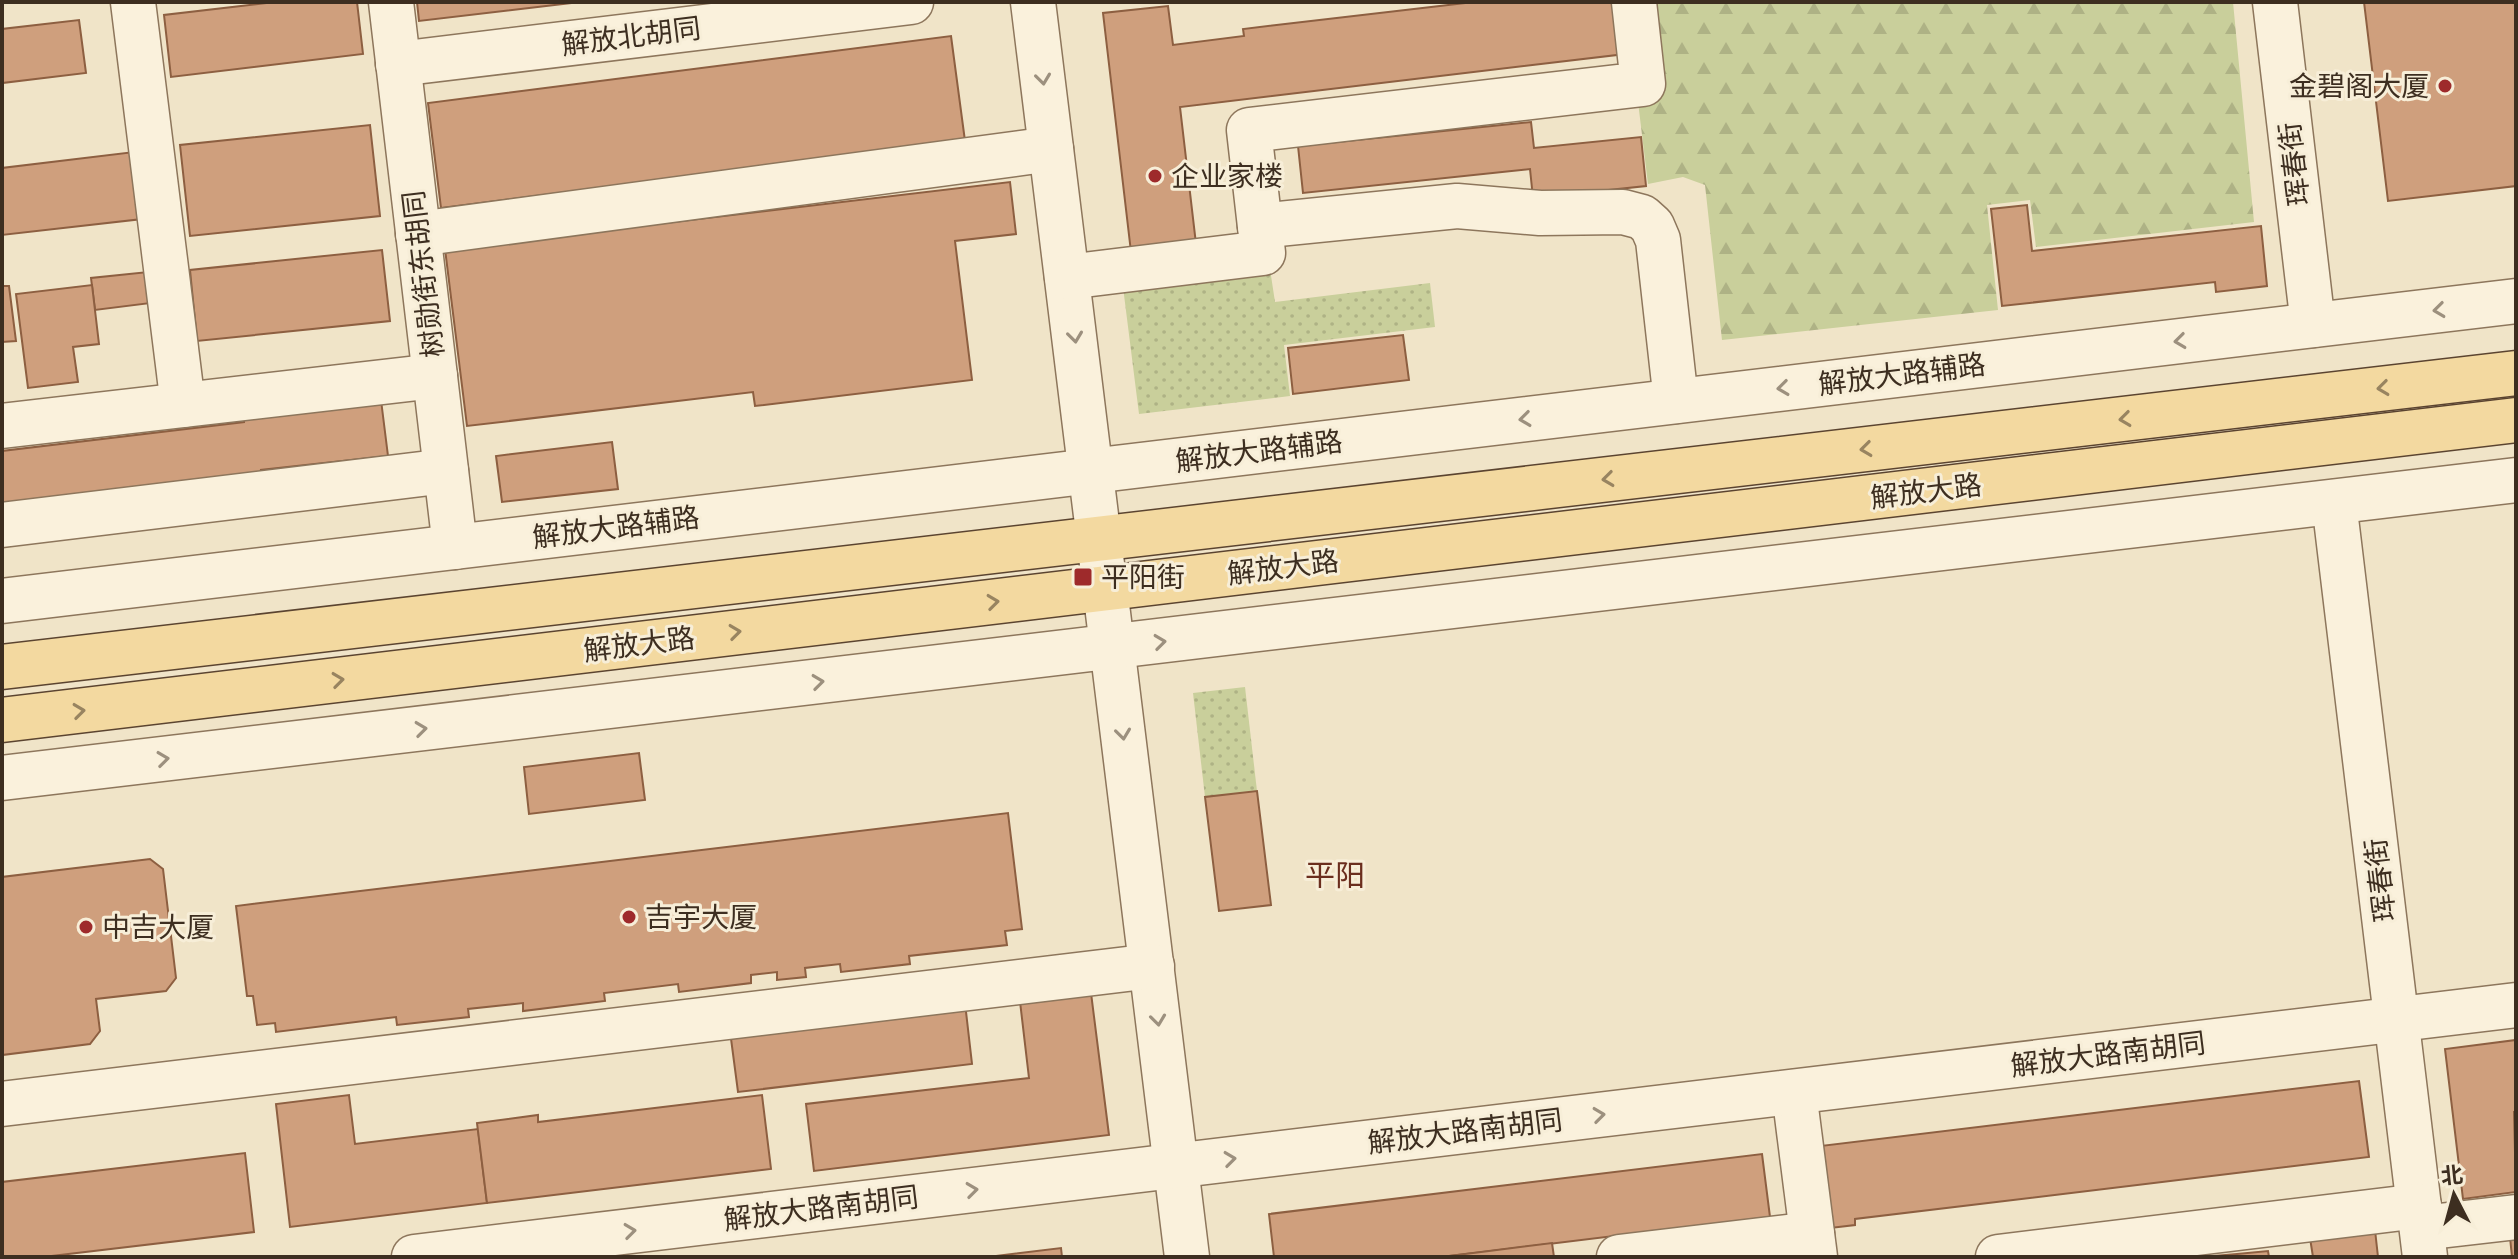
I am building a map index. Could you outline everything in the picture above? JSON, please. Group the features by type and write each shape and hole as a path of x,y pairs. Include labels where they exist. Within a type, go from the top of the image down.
{"main road":[{"name":"解放大路","path":"2,667 2516,373"},
{"name":"解放大路","path":"2,720 2516,420"}],"street":[{"path":"133,2 183,405"},
{"name":"树勋街东胡同","path":"391,2 455,547"},
{"name":"解放北胡同","path":"398,64 911,2"},
{"path":"1033,2 1187,1257"},
{"path":"1067,277 1263,253 1249,130 1643,84 1634,2"},
{"name":"珲春街","path":"2275,2 2313,325"},
{"path":"418,234 1051,149"},
{"path":"1260,226 1457,206 1540,213 1623,212 1642,217 1652,226 1658,240 1676,401"},
{"name":"解放大路辅路","path":"2,601 2516,301"},
{"path":"2,426 435,376"},
{"path":"2,525 446,471"},
{"path":"2,778 2516,480"},
{"name":"珲春街","path":"2334,502 2422,1230"},
{"path":"2,1104 1152,966"},
{"name":"解放大路南胡同","path":"414,1257 578,1247 1176,1166 2516,1005"},
{"path":"1619,1257 1814,1245 1794,1092"},
{"path":"1998,1257 2422,1230 2516,1217"}],"green space":[{"path":"1650,2 2233,2 2254,222 2036,247 2030,200 1987,205 1998,310 1722,340 1705,185 1683,177 1648,184 1638,102"},
{"path":"1270,269 1275,302 1430,283 1435,327 1284,345 1290,396 1139,414 1123,287"},
{"path":"1245,687 1257,791 1205,797 1193,693"}],"building":[{"path":"275,2 357,2 363,54 171,77 164,15"},
{"path":"417,2 580,2 419,21"},
{"name":"企业家楼","path":"1474,2 1619,2 1625,54 1180,107 1196,244 1131,252 1103,13 1168,6 1173,45 1244,36 1243,29"},
{"name":"金碧阁大厦","path":"2364,2 2516,2 2516,186 2388,201"},
{"path":"79,20 86,73 2,83 2,29"},
{"path":"951,36 965,141 441,208 428,103"},
{"path":"1531,122 1534,148 1641,137 1646,186 1533,198 1530,169 1303,193 1298,146"},
{"path":"370,125 380,216 190,236 180,145"},
{"path":"134,152 142,219 2,235 2,168"},
{"path":"1010,182 1016,234 955,241 972,380 755,406 753,392 467,426 445,249"},
{"path":"2027,205 2032,251 2261,226 2267,286 2216,292 2215,282 2002,306 1991,209"},
{"path":"382,250 390,321 197,341 190,270"},
{"path":"148,272 151,303 95,310 91,278"},
{"path":"92,285 99,344 73,347 78,382 28,388 16,294"},
{"path":"2,286 9,286 16,341 2,342"},
{"path":"1403,335 1409,380 1293,394 1288,348"},
{"path":"381,400 388,456 261,470 262,476 2,507 2,451 244,422 244,416"},
{"path":"612,442 618,489 502,502 496,456"},
{"path":"639,753 645,800 529,814 524,767"},
{"path":"1257,791 1271,905 1219,911 1205,797"},
{"name":"吉宇大厦","path":"1008,813 1022,929 1005,931 1007,945 909,956 910,964 841,972 840,964 805,968 806,977 777,980 777,972 751,975 751,983 679,992 678,984 604,993 605,1001 523,1011 523,1003 468,1009 469,1017 397,1025 396,1017 276,1032 275,1023 257,1025 253,996 247,996 236,906"},
{"name":"中吉大厦","path":"150,859 163,869 176,978 166,991 96,999 100,1031 90,1044 2,1055 2,877"},
{"path":"1090,985 1109,1135 814,1171 806,1104 1029,1078 1019,993"},
{"path":"965,1003 972,1064 738,1092 730,1031"},
{"path":"2516,1040 2516,1192 2463,1199 2445,1049"},
{"path":"2359,1081 2369,1157 1855,1219 1855,1225 1822,1229 1812,1147"},
{"path":"349,1095 355,1144 478,1129 487,1203 290,1227 276,1104"},
{"path":"762,1095 771,1169 487,1203 477,1123 538,1115 538,1122"},
{"path":"245,1153 254,1232 43,1257 2,1257 2,1182"},
{"path":"1762,1154 1770,1217 1441,1257 1274,1257 1269,1214"},
{"path":"2375,1230 2378,1257 2313,1257 2310,1238"},
{"path":"2516,1236 2516,1257 2512,1257 2510,1237"},
{"path":"1552,1243 1554,1257 1441,1257 1489,1251"},
{"path":"1061,1248 1062,1257 988,1257"},
{"path":"2268,1251 2269,1257 2202,1257 2237,1254"}],"place":[{"name":"金碧阁大厦","path":"2445,86"},
{"name":"企业家楼","path":"1155,176"},
{"name":"平阳街","path":"1083,577"},
{"name":"吉宇大厦","path":"629,917"},
{"name":"中吉大厦","path":"86,927"}],"district":[{"name":"平阳","path":"1335,876"}]}
